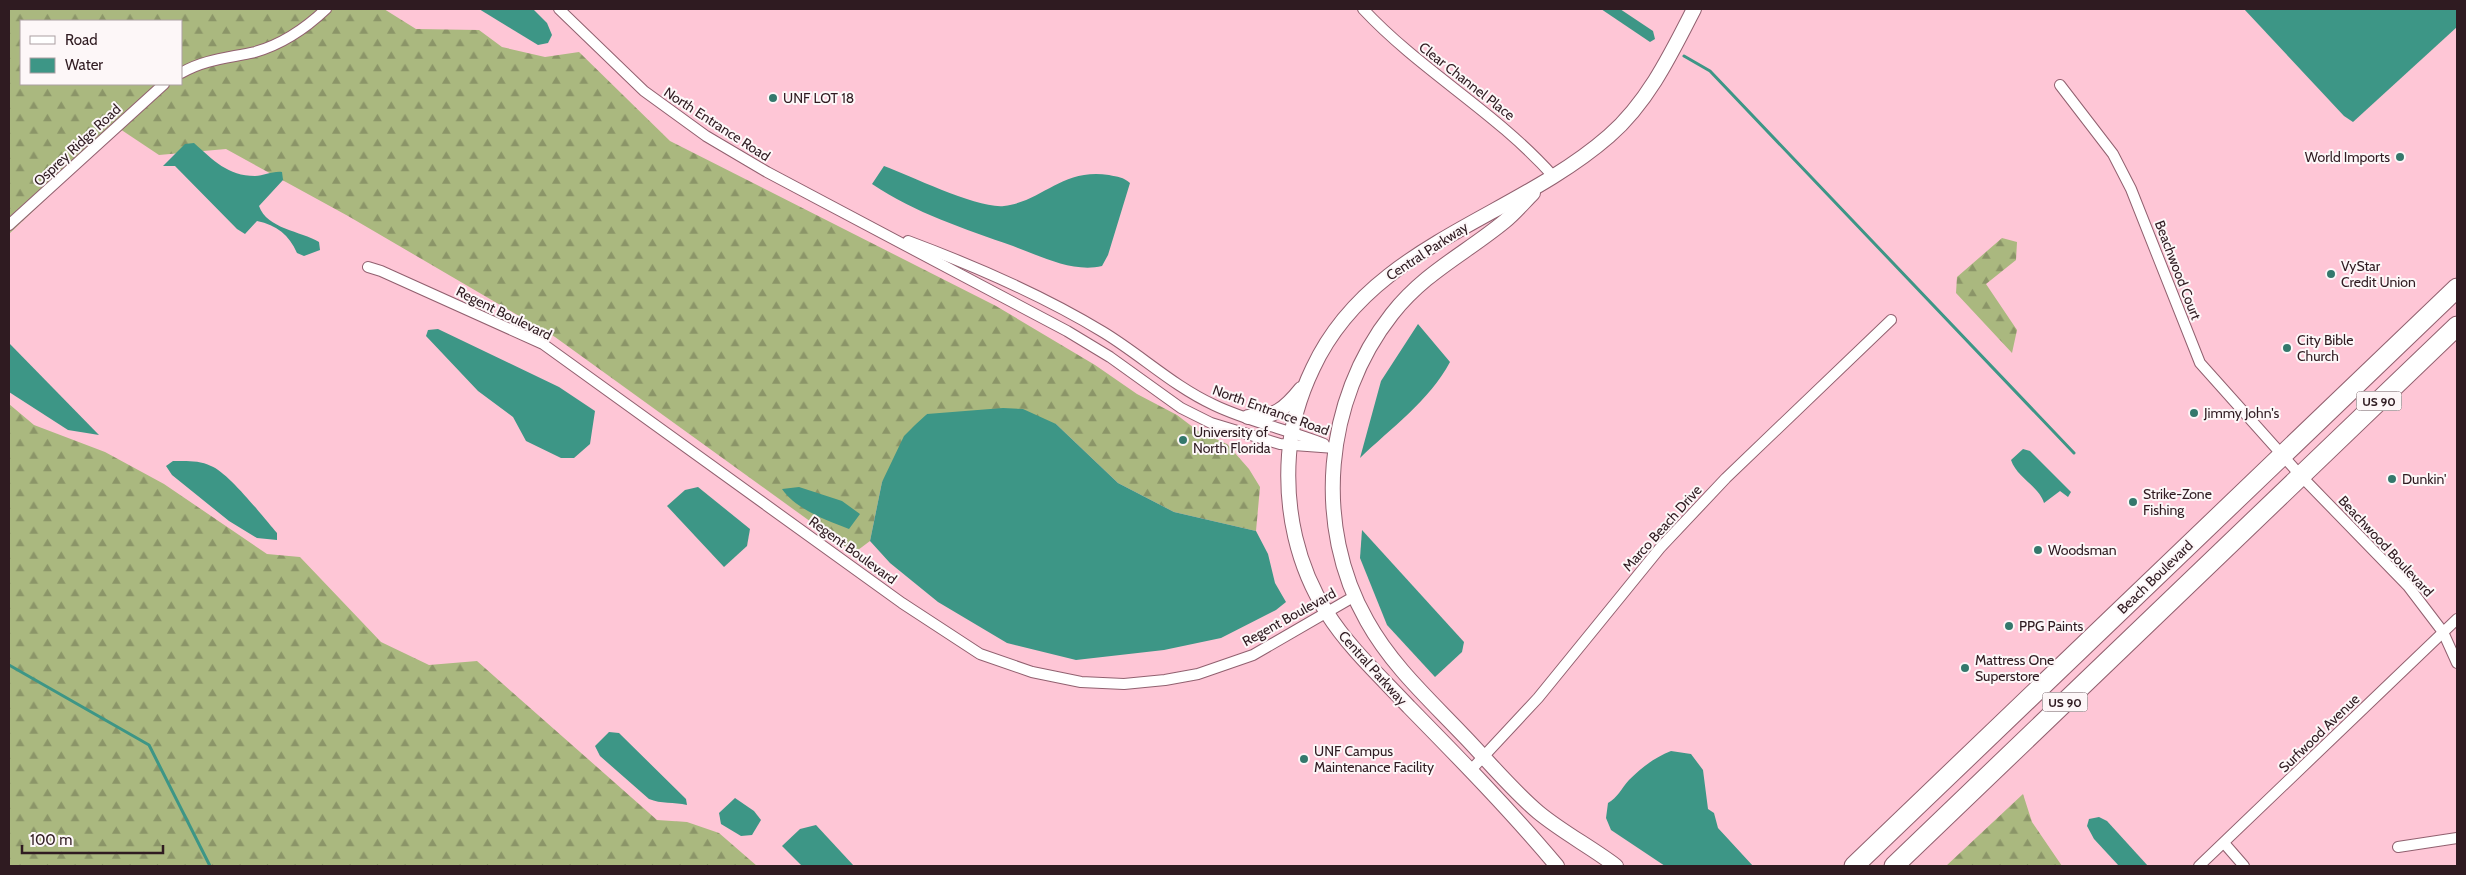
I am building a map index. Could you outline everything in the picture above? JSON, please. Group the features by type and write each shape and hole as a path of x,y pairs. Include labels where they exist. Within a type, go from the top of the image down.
{"highway":[{"name":"Beach Boulevard","path":"1854,866 2457,288"},
{"name":"US 90","path":"1894,866 2457,326"}],"street":[{"path":"182,73 209,61 255,52 279,43 297,34 326,9"},
{"name":"North Entrance Road","path":"559,9 644,91 687,124 767,172 883,232 942,266 1021,304 1110,357 1181,408 1234,432 1291,438 1335,448"},
{"name":"Clear Channel Place","path":"1363,9 1408,54 1498,121 1526,146 1548,178"},
{"name":"Central Parkway","path":"1556,866 1517,818 1355,651 1326,612 1300,556 1291,523 1288,472 1291,438 1305,385 1334,329 1358,301 1392,271 1581,159 1611,135 1634,109 1663,69 1694,9"},
{"name":"Osprey Ridge Road","path":"9,225 163,85"},
{"name":"Beachwood Court","path":"2060,85 2113,154 2131,189 2200,363 2283,455"},
{"name":"Central Parkway","path":"1548,178 1508,219 1426,278 1392,314 1364,356 1351,385 1335,448 1333,495 1336,531 1343,563 1355,596 1366,620 1394,662 1538,812 1616,866"},
{"name":"North Entrance Road","path":"883,232 946,255 1027,291 1104,333 1193,394 1214,406 1248,418 1291,438"},
{"name":"Regent Boulevard","path":"368,267 381,271 542,344 902,603 980,654 1032,672 1081,682 1124,684 1165,680 1198,674 1253,655 1355,596"},
{"path":"1063,310 1065,323 1071,333"},
{"name":"Marco Beach Drive","path":"1470,771 1538,698 1660,548 1726,478 1891,320"},
{"path":"1248,418 1271,416 1279,412 1305,385"},
{"name":"Beachwood Boulevard","path":"2283,455 2300,476 2408,586 2443,632 2457,663"},
{"name":"Surfwood Avenue","path":"2199,866 2457,619"},
{"path":"2398,847 2457,838"},
{"path":"2224,843 2244,866"}],"green space":[{"path":"9,9 384,9 416,29 479,30 502,47 545,57 579,52 670,141 996,306 1095,365 1137,394 1177,415 1198,431 1227,444 1249,469 1260,487 1256,531 1174,512 1118,483 1056,424 927,414 882,482 870,541 854,553 555,337 348,216 226,149 159,155 120,129 9,234"},
{"path":"2002,238 2017,242 2016,260 1986,284 2017,330 2012,353 1956,293 1957,277"},
{"path":"9,404 34,425 105,452 164,484 267,554 300,557 381,642 429,665 477,661 657,820 687,822 719,833 757,866 9,866"},
{"path":"2023,794 2032,822 2062,866 1946,866"}],"water":[{"path":"479,9 533,9 547,23 552,35 548,43 538,45"},
{"path":"1601,9 1620,9 1653,31 1655,39 1650,42"},
{"path":"2244,9 2457,9 2457,27 2353,122 2344,116"},
{"path":"194,143 222,166 237,173 255,176 282,172 283,180 259,206 263,214 277,225 319,242 320,250 304,256 297,253 282,232 271,225 257,221 245,234 237,229 175,166 163,166 185,144"},
{"path":"884,166 944,191 992,206 1018,203 1065,180 1078,176 1092,174 1109,175 1123,178 1130,183 1108,255 1102,266 1091,268 1045,259 941,220 905,204 872,184"},
{"path":"1418,324 1450,362 1442,376 1421,401 1360,458 1381,381"},
{"path":"438,329 559,387 595,411 590,444 574,458 561,458 526,441 513,417 478,391 426,336 428,330"},
{"path":"9,343 99,435 68,430 9,392"},
{"path":"1003,408 1023,409 1056,424 1118,483 1174,512 1256,531 1268,554 1275,583 1286,602 1276,610 1221,638 1164,650 1076,660 1007,643 938,602 890,563 870,541 882,482 904,436 927,414"},
{"path":"2023,449 2030,451 2071,492 2068,497 2060,491 2044,503 2038,492 2018,472 2011,460"},
{"path":"173,461 202,463 218,470 245,496 277,533 277,540 257,538 229,521 172,475 166,466"},
{"path":"698,487 750,529 747,546 724,567 667,506 685,490"},
{"path":"799,487 842,501 860,514 849,529 822,518 804,509 782,489"},
{"path":"1362,530 1464,642 1462,652 1435,677 1387,625 1360,558"},
{"path":"609,732 619,733 686,799 687,805 658,802 649,799 600,756 595,746"},
{"path":"1671,751 1691,754 1703,770 1708,809 1714,813 1718,828 1753,866 1665,866 1611,830 1606,818 1608,803 1639,771"},
{"path":"735,798 754,811 761,820 752,835 741,836 721,824 719,813"},
{"path":"2099,817 2107,821 2148,866 2119,866 2094,839 2087,826 2089,819"},
{"path":"816,825 854,866 802,866 782,846 800,829"}],"waterway":[{"path":"1684,56 1710,71 2074,453"},
{"path":"9,665 149,745 210,866"}],"place":[{"name":"UNF LOT 18","path":"773,98"},
{"name":"World Imports","path":"2400,157"},
{"name":"VyStar Credit Union","path":"2331,274"},
{"name":"City Bible Church","path":"2287,348"},
{"name":"Jimmy John's","path":"2194,413"},
{"name":"University of North Florida","path":"1183,440"},
{"name":"Dunkin'","path":"2392,479"},
{"name":"Strike-Zone Fishing","path":"2133,502"},
{"name":"Woodsman","path":"2038,550"},
{"name":"PPG Paints","path":"2009,626"},
{"name":"Mattress One Superstore","path":"1965,668"},
{"name":"UNF Campus Maintenance Facility","path":"1304,759"}]}
